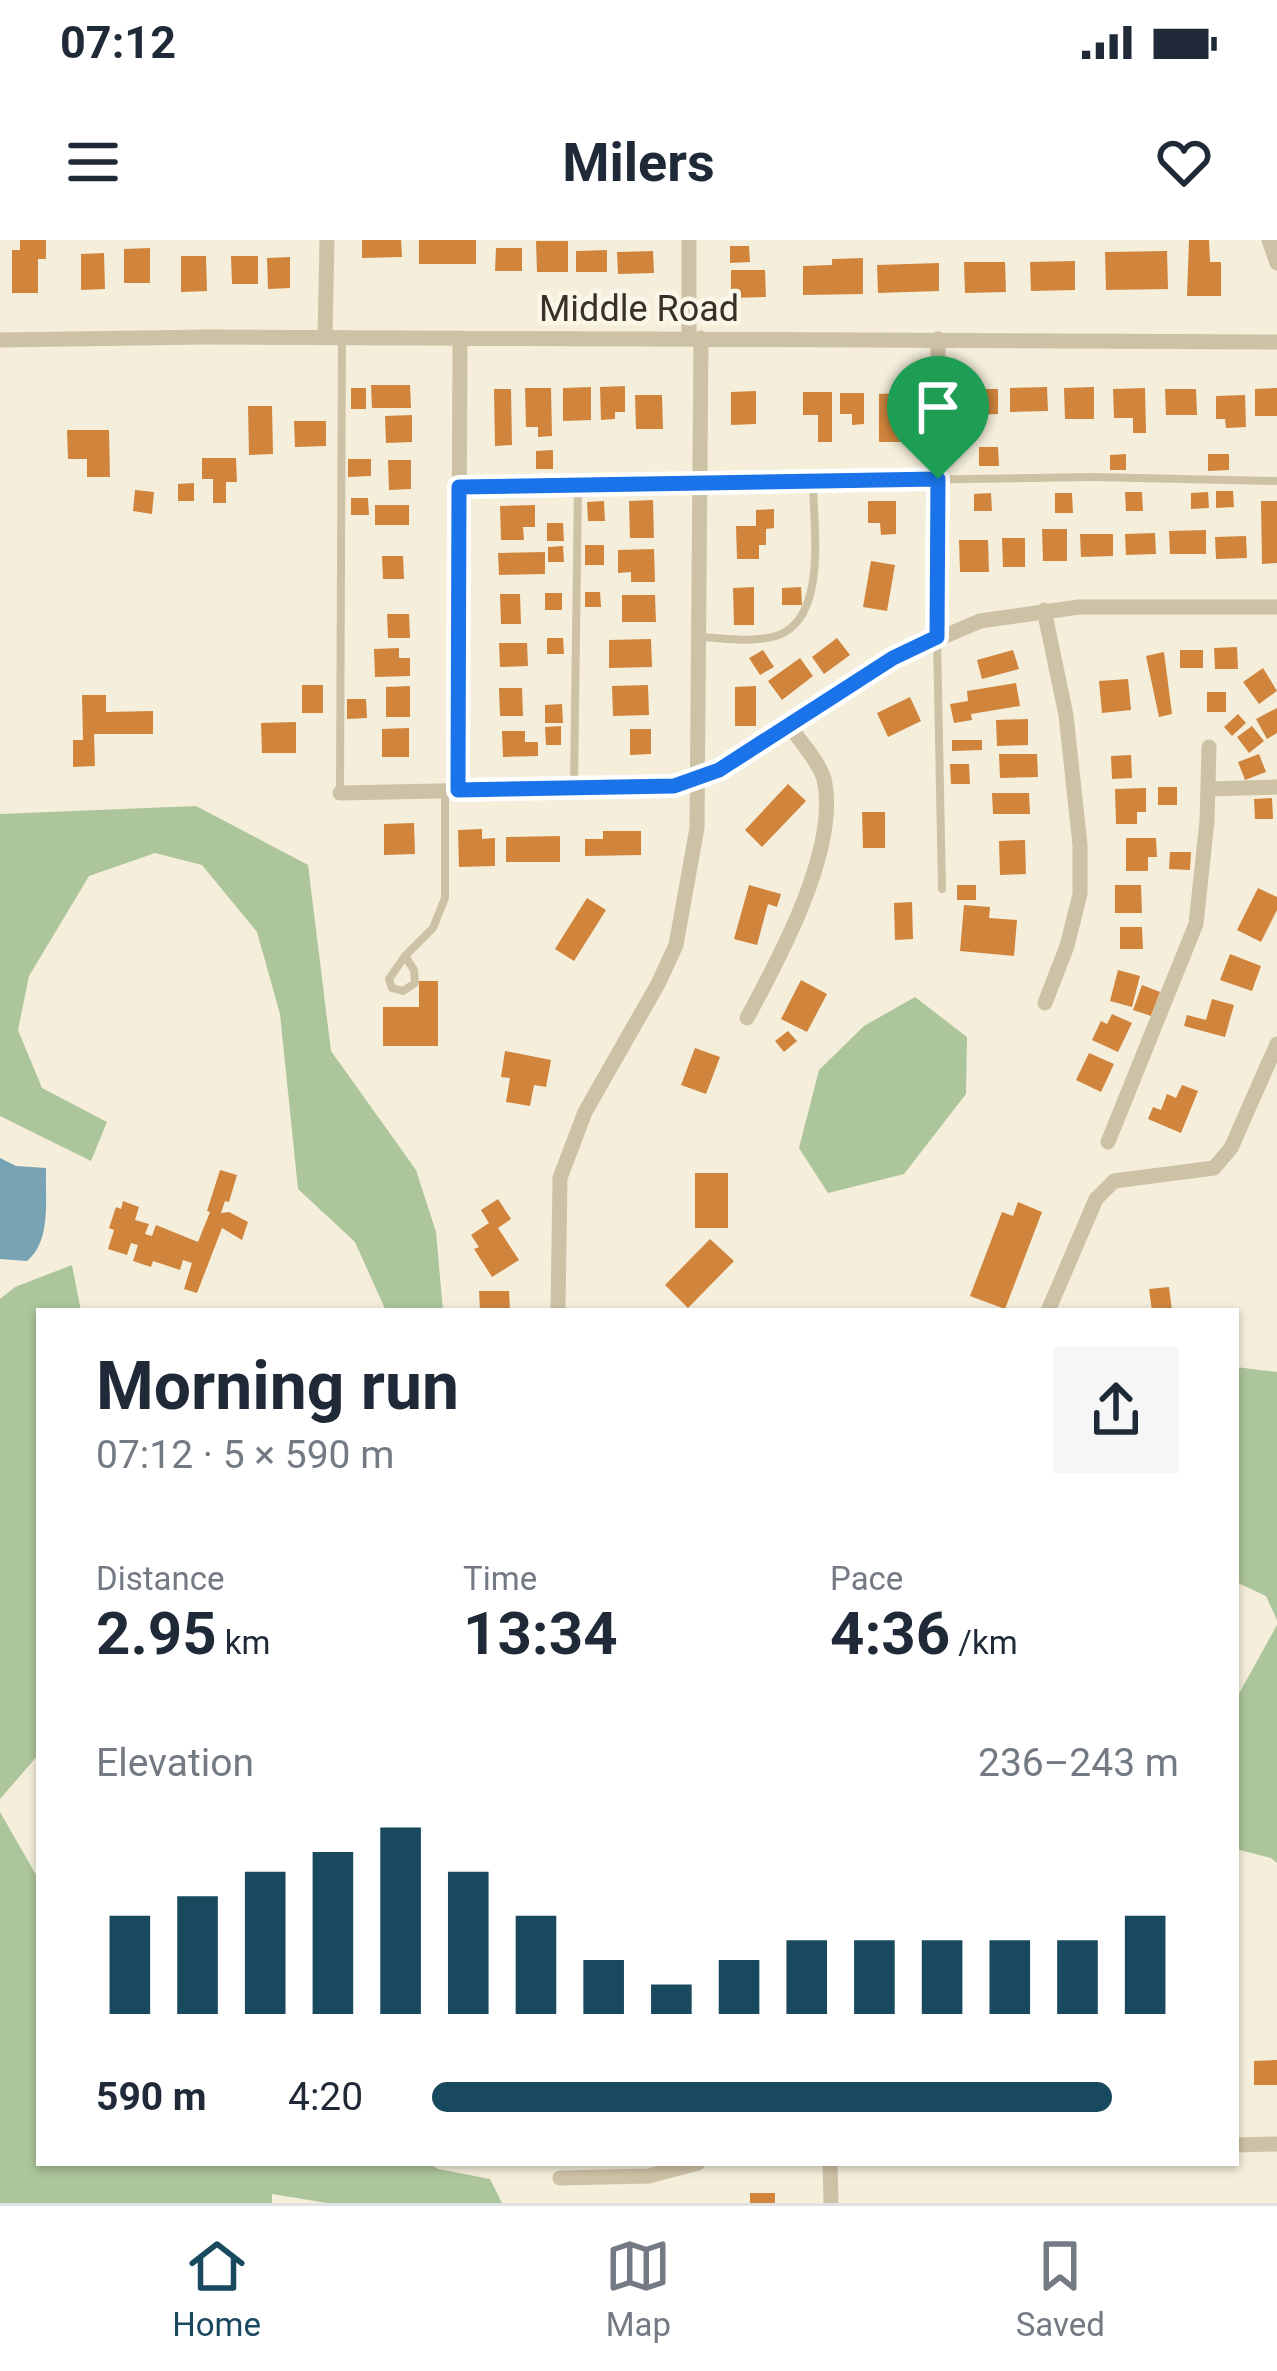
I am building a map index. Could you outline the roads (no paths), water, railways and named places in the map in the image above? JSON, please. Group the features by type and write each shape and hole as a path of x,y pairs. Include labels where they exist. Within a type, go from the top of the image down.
{"street":[{"path":"327,240 334,337"},
{"path":"558,1308 557,1208 562,1173 585,1112 676,945 697,828 700,483 689,240"},
{"path":"1269,240 1277,262"},
{"path":"452,790 460,338"},
{"path":"937,637 938,339"},
{"name":"Middle Road","path":"0,340 1277,342"},
{"path":"340,793 674,786 719,770 893,658 980,621 1044,610 1151,605 1277,607"},
{"path":"1044,610 1066,715 1080,845 1080,894 1045,1003"},
{"path":"747,1018 788,941 824,838 824,777 788,724"},
{"path":"1108,1142 1196,924 1209,747"},
{"path":"1208,789 1277,788"},
{"path":"1049,1308 1096,1199 1114,1181 1214,1168 1231,1148 1277,1044"},
{"path":"1239,2144 1277,2144"},
{"path":"560,2178 649,2176 687,2166"},
{"path":"830,2166 831,2203"}],"lane":[{"path":"334,337 340,793"},
{"path":"459,487 938,479 1277,481"},
{"path":"699,638 761,639 794,627 803,616 812,590 813,481"},
{"path":"574,788 578,484"},
{"path":"937,637 942,890"},
{"path":"405,956 433,928 445,898 452,790"}],"water":[{"path":"0,1158 16,1166 46,1168 44,1230 27,1261 0,1259"}]}
